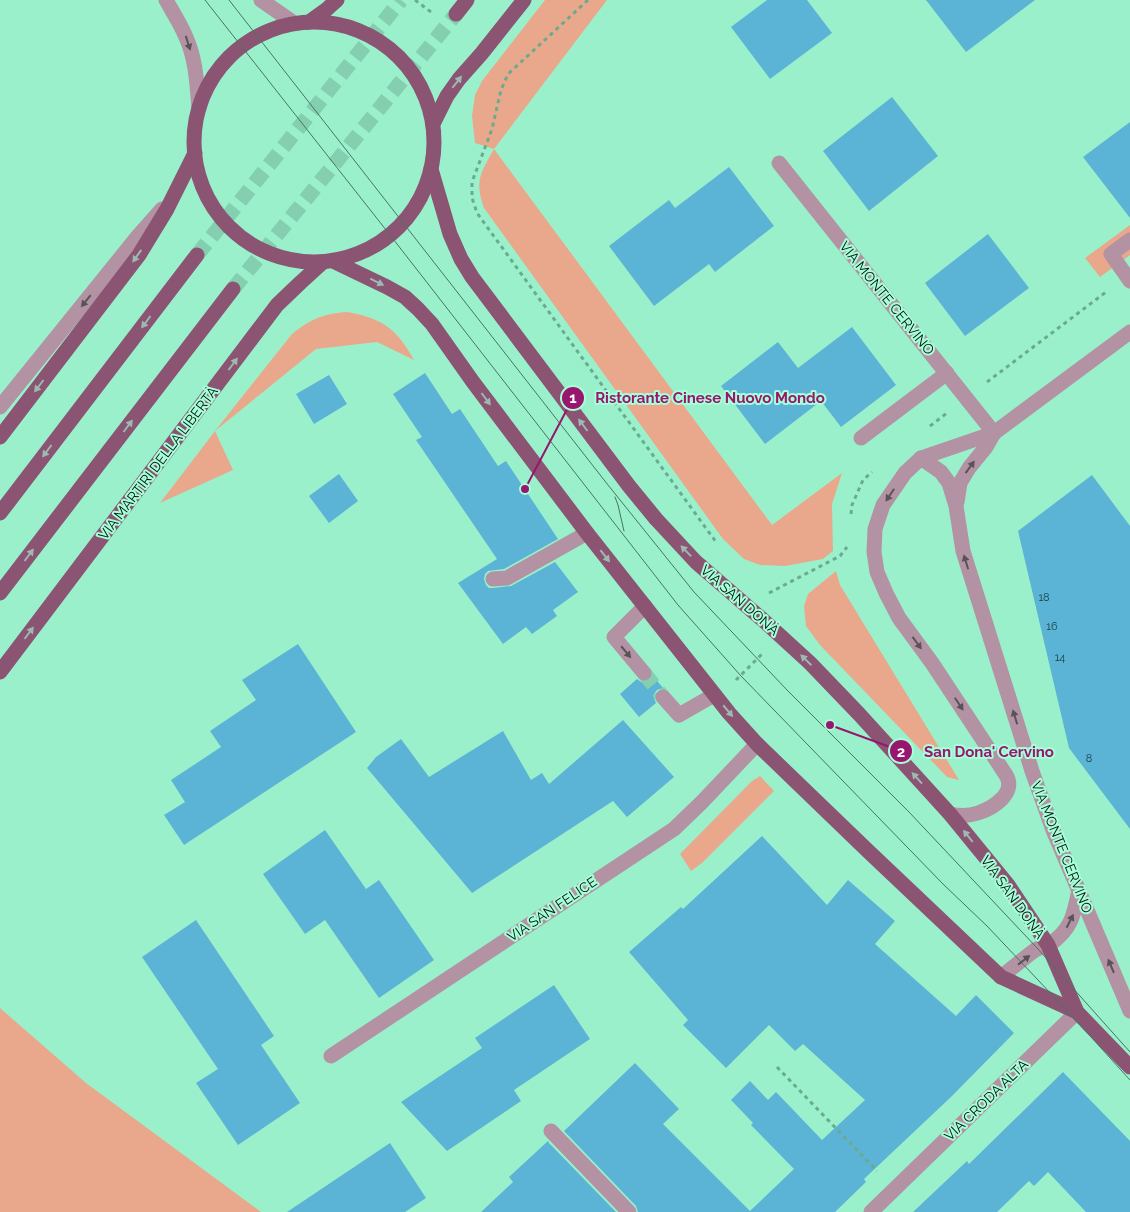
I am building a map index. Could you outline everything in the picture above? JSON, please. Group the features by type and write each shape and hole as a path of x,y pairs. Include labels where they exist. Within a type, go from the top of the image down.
{"main road":[{"path":"310,22 337,0"},
{"path":"456,14 467,0"},
{"path":"433,124 447,96 459,79 524,0"},
{"name":"VIA SAN DONÀ","path":"294,23 336,24 361,31 391,49 414,75 423,91 430,107 433,124 434,156 426,187 419,201 403,223 374,247 357,254 328,261 290,259 274,254 250,243 230,228 219,215 203,186 195,153 198,109 208,86 222,64 241,46 267,31 294,23"},
{"path":"0,437 139,255 168,209 195,153"},
{"name":"VIA SAN DONÀ","path":"431,169 450,234 461,259 483,292 629,486 656,519 696,562 783,638 859,714 950,814 1008,885 1048,945 1077,1012 1130,1067"},
{"path":"0,513 197,255"},
{"name":"VIA SAN DONÀ","path":"328,261 386,286 405,297 432,324 473,382 587,533 714,695 757,744 1001,977 1077,1012"},
{"name":"VIA MARTIRI DELLA LIBERTÀ","path":"0,672 277,306 300,282 328,261"},
{"path":"0,593 233,289"}],"street":[{"name":"VIA SAN DONÀ","path":"166,0 186,35 190,46 194,65 198,109"},
{"path":"261,0 294,23"},
{"name":"VIA MONTE CERVINO","path":"779,163 994,433"},
{"path":"0,408 138,236 173,197"},
{"path":"1130,240 1111,254 1130,281"},
{"name":"VIA MONTE CERVINO","path":"950,814 959,816 970,815 985,810 1008,792 1010,783 937,671 899,618 886,593 877,572 874,552 875,529 883,504 905,473 921,458 994,433 1130,332"},
{"path":"861,438 947,373"},
{"name":"VIA MONTE CERVINO","path":"956,506 960,483 994,433"},
{"name":"VIA MONTE CERVINO","path":"921,458 941,472 949,483 956,506 963,551 1032,771 1053,830 1130,1011"},
{"path":"493,579 507,578 587,533"},
{"path":"644,606 614,637 644,673"},
{"path":"663,697 679,715 714,695"},
{"name":"VIA SAN FELICE","path":"331,1056 674,828 702,802 757,744"},
{"path":"1001,977 1038,949 1048,945 1065,930 1071,922 1079,890"},
{"name":"VIA CRODA ALTA","path":"871,1212 1077,1012"},
{"path":"551,1131 629,1212"}],"path":[{"path":"588,0 508,74 501,90 492,129 472,182 472,198 477,213 717,544"},
{"path":"762,596 840,556"},
{"path":"734,681 763,652 783,638"},
{"path":"777,1067 894,1189"}],"shaded area":[{"path":"545,0 607,0 494,149 475,143 472,116 475,95 482,81"},
{"path":"494,149 772,525 842,473 832,504 833,551 823,559 785,566 760,565 744,559 723,539 484,208 479,184 480,177"},
{"path":"1130,225 1130,255 1100,277 1085,258"},
{"path":"346,312 377,320 396,334 414,360 377,342 316,349 215,431 292,334 311,321 323,316"},
{"path":"215,431 233,470 160,503"},
{"path":"836,571 840,585 959,780 947,777 820,645 806,626 804,606 808,594"},
{"path":"760,776 774,791 702,863 691,871 680,854 752,781"},
{"path":"0,1008 86,1083 261,1212 0,1212"}],"building":[{"path":"767,0 807,0 832,33 770,79 731,27"},
{"path":"926,0 1035,0 966,52"},
{"path":"892,97 938,156 869,211 823,151"},
{"path":"1130,122 1130,218 1083,157"},
{"path":"729,167 774,226 715,272 709,264 654,306 609,246 669,200 675,208"},
{"path":"988,234 1029,288 965,336 925,283"},
{"path":"852,327 896,385 841,427 821,401 765,444 721,386 778,342 798,368"},
{"path":"425,373 452,414 460,409 498,466 506,461 558,539 504,569 488,571 485,574 484,579 489,588 511,586 555,562 578,592 553,610 557,616 532,634 526,627 503,644 458,583 497,559 416,440 422,437 393,394"},
{"path":"329,375 347,404 314,424 296,394"},
{"path":"339,474 358,501 329,523 309,496"},
{"path":"1092,475 1130,526 1130,829 1069,748 1018,531"},
{"path":"298,644 356,732 184,845 164,815 185,802 171,780 221,747 210,731 256,700 242,680"},
{"path":"653,676 663,688 657,690 654,694 656,703 639,717 620,694 637,679 641,682 646,682"},
{"path":"623,720 674,777 627,817 613,801 472,893 367,768 376,757 401,739 429,777 503,731 531,780 542,773 549,784"},
{"path":"325,830 366,889 379,880 434,960 379,998 325,920 305,934 263,874"},
{"path":"762,836 827,905 848,880 895,921 875,944 956,1016 976,995 1014,1033 952,1096 864,1179 866,1182 835,1212 638,1212 636,1206 564,1131 635,1063 679,1109 663,1124 750,1211 794,1169 751,1125 753,1123 731,1100 750,1081 768,1100 776,1092 822,1140 865,1100 803,1044 795,1051 769,1025 726,1068 683,1025 688,1020 629,952 681,907 683,909"},
{"path":"196,920 274,1036 261,1045 300,1103 238,1145 196,1083 218,1069 142,957"},
{"path":"554,985 590,1039 514,1090 521,1101 447,1151 401,1102 482,1048 475,1038"},
{"path":"1063,1072 1130,1141 1130,1212 1086,1212 1048,1172 1034,1186 1029,1181 997,1212 913,1212 967,1161 969,1164"},
{"path":"548,1141 616,1212 481,1212 513,1182 509,1177"},
{"path":"390,1143 426,1198 405,1212 287,1212"}],"tunnel":[{"path":"197,255 401,0"},
{"path":"233,289 456,14"},
{"path":"644,673 663,697"}],"tram line":[{"path":"205,0 678,605 741,676 943,884 987,926 1130,1080"},
{"path":"229,0 608,485 694,592 787,690 909,812 1038,949 1130,1052"},
{"path":"615,497 624,531"}],"place":[{"name":"Ristorante Cinese Nuovo Mondo","path":"525,489"},
{"name":"San Dona' Cervino","path":"830,725"}]}
